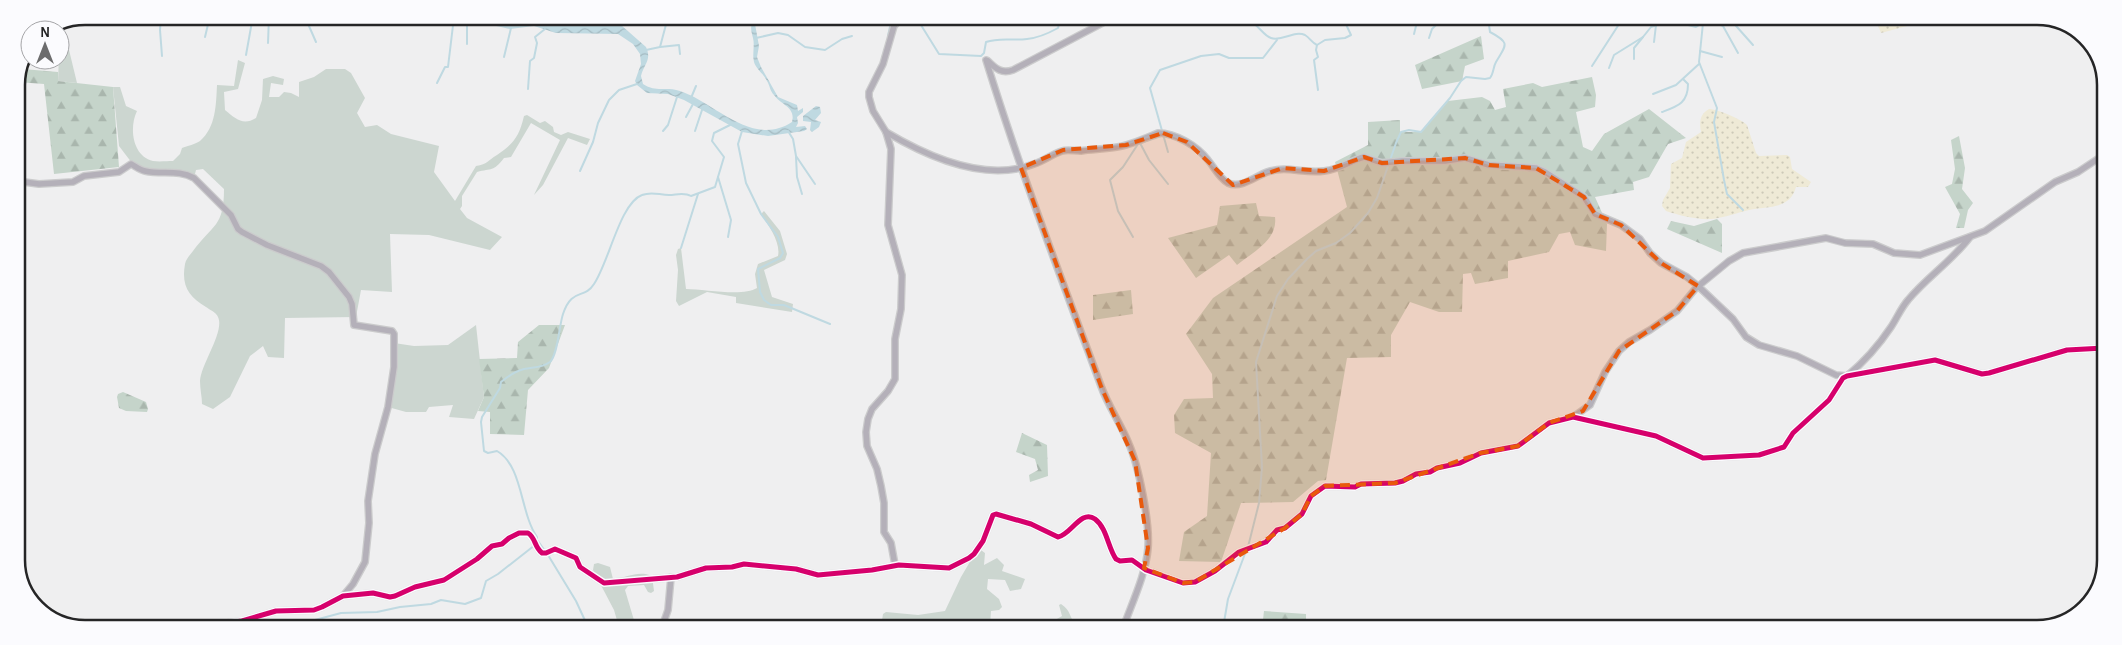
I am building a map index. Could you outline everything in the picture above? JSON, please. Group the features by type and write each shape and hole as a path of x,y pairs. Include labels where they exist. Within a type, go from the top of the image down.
{"street":[{"path":"895,25 883,64 869,92 870,104 886,132 891,149 888,225 901,265 901,309 895,339 894,378 888,391 872,408 866,432 867,446 882,486 884,532 891,543 895,565"},
{"path":"1099,25 1006,73 997,70 986,60 1021,168 1102,389 1129,443 1135,461 1144,504 1148,548 1144,568 1126,620"},
{"path":"886,132 918,150 970,167 996,170 1021,168 1063,150 1080,151 1126,145 1158,133 1163,133 1187,142 1206,158 1220,176 1233,184 1241,184 1267,172 1283,168 1304,172 1344,167 1364,157 1382,163 1402,161 1445,162 1465,158 1489,165 1536,168 1584,197 1595,214 1621,225 1640,239 1650,253 1661,263 1687,277 1733,319 1746,338 1752,342 1797,356 1836,375 1847,376 1935,360 1982,374 2067,350 2097,348"},
{"path":"342,596 373,593 390,597 415,587 444,580 477,559 492,546 502,544 509,538 519,534 528,533 533,538 535,546 542,553 555,549 576,558 580,567 604,583 677,578 706,568 732,567 744,564 796,569 818,575 872,570 895,565 949,568 974,554 983,541 993,515 996,514 1031,524 1058,537 1068,533 1082,518 1095,519 1101,526 1116,559 1120,561 1132,560 1144,568 1183,583 1195,582 1215,571 1239,552 1266,542 1277,530 1285,528 1302,514 1311,496 1325,486 1355,487 1361,484 1403,481 1416,474 1460,463 1481,454 1518,446 1548,423 1573,416 1590,405 1605,372 1619,351 1629,342 1677,311 1698,286 1729,261 1743,253 1826,238 1845,243 1873,244 1894,253 1920,255 1984,231 2056,182 2078,172 2097,159"},
{"path":"25,182 34,184 73,182 84,176 119,172 131,164 146,171 172,171 188,174 231,214 242,232 267,246 278,248 288,254 321,266 329,272 349,297 354,314 354,325 392,331 394,367 388,408 375,454 368,501 369,523 365,562 353,584 342,596 322,607 314,610 276,611 245,620"},
{"path":"1573,416 1656,436 1703,458 1759,455 1784,447 1793,433 1829,400 1843,378 1873,351 1907,301 1927,279 1960,251 1970,237"},
{"path":"664,620 668,610 671,577"}],"highlighted area":[{"path":"1163,133 1187,142 1233,185 1283,168 1324,171 1364,157 1382,163 1465,158 1489,165 1536,168 1584,197 1595,214 1621,225 1661,263 1698,286 1677,311 1619,351 1583,411 1549,423 1518,446 1481,453 1395,483 1325,486 1311,496 1302,514 1285,528 1195,582 1183,583 1144,568 1148,548 1135,461 1102,389 1021,168 1063,150 1126,145"}],"shaded area":[{"path":"70,54 77,83 58,81 58,70 70,70"},
{"path":"238,60 245,63 238,89 224,92 225,110 236,119 243,121 256,118 262,100 263,79 273,76 284,79 283,85 271,83 269,97 279,97 284,92 299,97 299,82 314,77 326,69 345,69 351,73 365,98 357,113 365,127 377,125 391,134 439,146 434,172 455,201 476,166 487,162 508,147 515,139 524,116 527,115 540,123 545,121 553,127 554,132 561,135 568,132 590,139 587,145 568,138 543,185 534,195 560,140 531,123 511,157 504,158 492,169 477,172 462,196 462,206 460,209 467,218 502,237 490,250 429,235 390,234 392,292 361,290 356,317 285,318 284,358 268,357 263,346 250,356 230,397 213,409 202,404 200,381 204,366 216,339 219,323 218,317 191,295 185,285 184,272 188,257 219,218 222,211 224,189 203,169 196,170 194,178 135,167 119,146 113,87 120,87 126,106 137,111 133,133 134,140 141,153 153,161 173,161 180,154 182,148 200,141 209,129 214,115 217,85 234,86"},
{"path":"764,211 780,231 787,254 785,260 764,270 772,297 793,304 792,312 736,303 736,297 707,292 679,306 676,301 678,270 676,255 678,249 681,248 686,289 743,292 757,288 755,274 758,264 778,256 776,239 761,214"},
{"path":"476,325 484,397 474,419 449,417 453,405 429,407 426,412 406,412 388,407 394,343 414,346 448,345"},
{"path":"978,548 985,553 984,565 997,558 1004,565 1002,571 1025,579 1021,589 1010,591 1005,580 988,579 987,589 999,599 1002,607 999,610 991,611 990,620 882,620 883,614 886,612 918,615 945,611 961,577"},
{"path":"598,563 610,567 613,579 637,574 652,576 654,591 651,593 648,592 644,585 628,586 625,590 634,620 617,620 614,610 593,570 594,564"},
{"path":"1061,604 1067,609 1073,620 1055,620 1062,616 1059,605"}],"green space":[{"path":"1481,36 1484,59 1465,66 1462,81 1422,89 1415,65"},
{"path":"27,70 58,72 58,81 113,87 119,167 54,174 44,84 25,83"},
{"path":"1592,77 1596,95 1595,107 1576,112 1583,147 1592,151 1604,134 1649,109 1686,138 1668,144 1649,177 1633,182 1634,190 1595,197 1607,224 1606,251 1575,245 1570,232 1559,234 1549,252 1508,261 1508,278 1475,284 1471,273 1463,274 1462,312 1439,312 1410,302 1391,335 1391,357 1347,358 1326,480 1318,481 1293,502 1241,503 1221,562 1179,561 1184,532 1207,516 1211,453 1175,433 1174,415 1184,399 1213,398 1212,374 1186,334 1213,298 1347,207 1335,162 1368,145 1368,122 1400,120 1400,132 1421,132 1448,101 1482,97 1490,101 1495,110 1506,107 1503,89 1533,83 1542,87"},
{"path":"1959,136 1965,168 1962,189 1973,203 1968,210 1964,228 1956,228 1960,214 1945,187 1952,184 1955,169 1951,140"},
{"path":"1256,203 1259,216 1275,217 1275,225 1269,239 1237,265 1229,255 1196,278 1168,238 1217,225 1220,206"},
{"path":"1717,219 1722,224 1722,253 1667,229 1671,221 1694,226"},
{"path":"1131,290 1133,314 1093,320 1093,295"},
{"path":"539,325 565,325 549,368 528,390 524,435 490,434 490,412 478,411 484,397 479,359 517,358 518,342"},
{"path":"123,392 146,402 147,412 126,411 119,408 117,397 118,394"},
{"path":"1022,433 1047,445 1048,476 1030,482 1029,475 1038,470 1035,459 1016,452"},
{"path":"1264,611 1306,614 1306,620 1263,620"}],"sand":[{"path":"1878,25 1907,25 1907,26 1881,33"},
{"path":"1709,109 1729,115 1747,125 1756,153 1759,156 1787,155 1790,157 1792,169 1811,182 1808,187 1796,187 1789,200 1777,206 1749,210 1725,217 1694,218 1666,211 1662,206 1663,200 1670,188 1671,164 1682,158 1686,142 1701,132 1701,119"}],"water":[{"path":"492,25 621,25 648,51 647,62 641,76 643,84 657,89 680,91 748,127 763,130 777,129 792,122 793,117 790,110 773,93 766,78 756,67 751,30 751,25 755,25 759,46 757,57 761,67 778,97 797,105 798,111 803,108 803,112 797,117 798,123 796,127 805,126 807,129 768,136 742,132 684,100 668,94 647,93 635,81 641,64 640,54 633,44 618,34 556,33 534,26 510,29"},
{"path":"816,106 820,107 821,113 815,120 821,122 819,127 812,132 810,130 811,122 803,121 803,116"}],"waterway":[{"path":"160,25 162,56"},
{"path":"205,37 208,25"},
{"path":"246,55 251,25"},
{"path":"268,43 269,25"},
{"path":"309,25 316,42"},
{"path":"437,83 445,67 448,67 453,25"},
{"path":"467,25 467,44"},
{"path":"646,50 660,47 666,25"},
{"path":"888,36 890,25"},
{"path":"921,25 939,54 981,56 984,53 986,42 1027,39 1047,33 1058,28 1059,25"},
{"path":"1256,25 1271,38 1279,39 1301,34 1317,45 1325,40 1345,38 1351,35 1346,25"},
{"path":"1414,34 1416,25"},
{"path":"1429,38 1432,29 1436,25"},
{"path":"1248,547 1259,503 1262,467 1256,362 1277,296 1288,279 1307,259 1316,251 1336,243 1350,233 1368,213 1377,198 1401,132 1409,130 1421,132 1466,77 1490,78 1505,45 1501,39 1490,32 1489,25"},
{"path":"1592,66 1618,25"},
{"path":"1654,42 1656,25"},
{"path":"1609,68 1614,55 1643,37 1651,27 1657,25"},
{"path":"1688,25 1696,27 1700,25"},
{"path":"1703,25 1699,62 1717,108 1714,122 1727,194 1743,210"},
{"path":"1721,25 1738,53"},
{"path":"1735,25 1753,45"},
{"path":"504,57 511,28"},
{"path":"528,89 530,61 534,58 537,43 535,37 545,29"},
{"path":"756,38 778,33 788,35 805,47 825,50 842,39 852,36"},
{"path":"1634,59 1634,48 1643,37"},
{"path":"1168,152 1150,88 1160,70 1201,56 1219,54 1229,58 1263,58 1277,40"},
{"path":"660,47 679,45 680,54"},
{"path":"1317,45 1318,57 1314,60 1318,90"},
{"path":"882,58 886,46"},
{"path":"1700,51 1722,57"},
{"path":"1653,94 1676,85 1699,64"},
{"path":"1662,112 1677,106 1684,100 1688,84 1683,79"},
{"path":"580,171 609,100 619,90 637,84"},
{"path":"691,98 696,86"},
{"path":"663,131 668,125 677,97"},
{"path":"686,117 693,104"},
{"path":"695,131 703,107"},
{"path":"537,541 512,467 497,451 488,453 484,451 482,417 500,388 501,382 518,371 547,364 553,358 563,314 570,300 586,292 594,284 621,221 634,200 649,193 691,196 715,187 724,157 712,141 714,133 730,125"},
{"path":"742,131 738,144 746,183 761,214 778,237 783,253 780,258 758,269 760,292 764,300 771,305 784,305 830,324"},
{"path":"788,131 793,139 796,156 815,184"},
{"path":"1133,237 1118,211 1110,180 1123,167 1138,144 1161,136"},
{"path":"1140,143 1149,160 1168,184"},
{"path":"796,157 797,177 802,194"},
{"path":"718,177 731,220 728,237"},
{"path":"681,248 698,194"},
{"path":"538,541 545,551"},
{"path":"315,620 341,613 377,612 400,607 431,604 441,600 465,604 481,598 486,581 535,545"},
{"path":"1224,620 1228,599 1246,551"},
{"path":"548,555 576,601 585,620"}],"cycle path":[{"path":"245,620 276,611 314,610 343,596 373,593 390,597 395,596 415,587 444,580 477,559 492,546 502,544 519,533 531,535 542,553 555,549 576,558 580,567 604,583 677,577 706,568 732,567 744,564 796,569 818,575 872,570 899,565 949,568 974,554 983,541 993,515 996,514 1031,524 1058,537 1085,517 1090,517 1095,519 1102,527 1116,559 1120,561 1132,560 1146,570 1183,583 1195,582 1215,571 1239,552 1266,542 1277,530 1285,528 1302,514 1311,496 1325,486 1355,487 1361,484 1403,481 1416,474 1460,463 1481,453 1518,446 1549,423 1573,417 1656,436 1703,458 1759,455 1784,447 1793,433 1829,400 1843,378 1847,376 1935,360 1982,374 2067,350 2097,348"}]}
